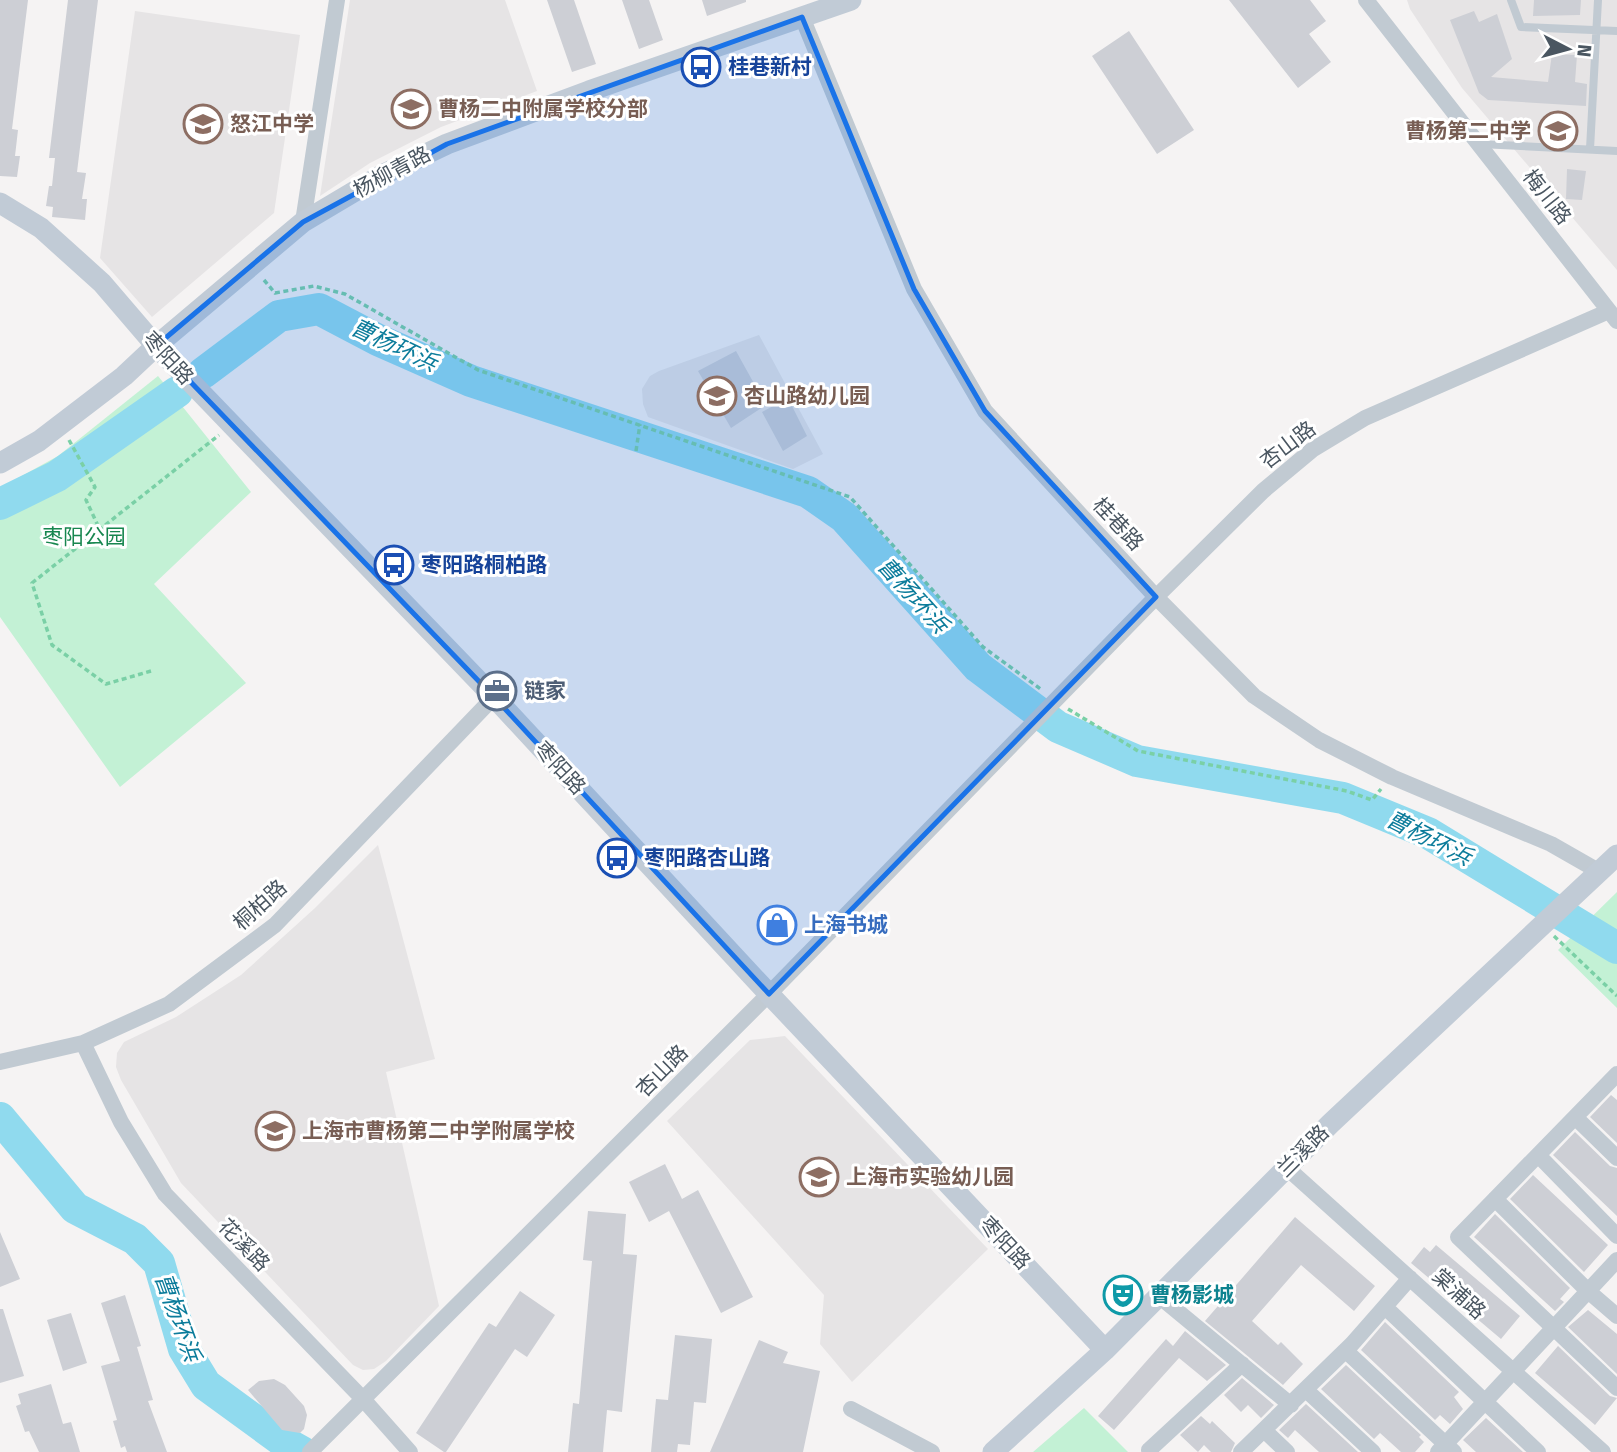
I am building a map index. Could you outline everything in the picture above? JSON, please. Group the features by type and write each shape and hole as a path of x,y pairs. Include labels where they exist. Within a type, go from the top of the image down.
{"street":[{"path":"303,222 337,0"},
{"name":"杨柳青路","path":"0,463 39,441 124,376 303,222 382,175 447,144 589,91 851,0"},
{"name":"梅川路","path":"1366,0 1613,316"},
{"name":"桂巷路","path":"803,18 914,289 985,411 1156,597 1254,696 1319,740 1392,777 1551,844 1600,872"},
{"name":"枣阳路","path":"0,203 41,229 102,283 156,346 494,696 769,994 1105,1350"},
{"name":"杏山路","path":"315,1448 769,994 1263,491 1312,450 1365,418 1613,316"},
{"name":"桐柏路","path":"0,1062 83,1043 169,1004 275,925 494,696"},
{"name":"兰溪路","path":"993,1452 1105,1350 1286,1167 1617,855"},
{"name":"花溪路","path":"83,1043 121,1122 165,1194 363,1399 410,1452"},
{"path":"1615,1078 1458,1237 1617,1388"},
{"path":"1575,1117 1617,1158"},
{"path":"1538,1155 1617,1237"},
{"name":"棠浦路","path":"1286,1167 1603,1452"},
{"path":"1496,1199 1588,1291 1617,1316"},
{"path":"1346,1351 1446,1449 1513,1371 1617,1260"},
{"path":"1241,1452 1346,1351 1410,1278"},
{"path":"1159,1296 1291,1405"},
{"path":"1385,1307 1538,1452"},
{"path":"1150,1452 1149,1450 1242,1364"},
{"path":"1306,1390 1373,1452"},
{"path":"850,1409 932,1452"},
{"path":"1264,1430 1287,1452"}],"lane":[{"path":"1511,0 1521,27 1617,32"},
{"path":"1590,149 1598,0"},
{"path":"1478,144 1617,151"}],"path":[{"path":"253,264 275,293 314,286 345,295 478,370 850,497 983,647 1054,701 1138,751 1347,791 1372,800 1392,777"},
{"path":"151,671 106,684 52,645 32,583 232,425"},
{"path":"636,452 640,425"},
{"path":"76,452 95,487 86,500 100,530"},
{"path":"1543,925 1617,996"}],"highlighted area":[{"path":"802,17 914,289 985,411 1156,597 769,994 494,697 156,346 303,222 447,144"}],"shaded area":[{"name":"曹杨二中附属学校分部","path":"350,0 505,0 537,91 441,127 370,163 320,196"},
{"name":"曹杨第二中学","path":"1407,0 1617,0 1617,270 1462,88 1410,9"},
{"name":"怒江中学","path":"135,11 300,35 274,213 152,317 100,258"},
{"name":"杏山路幼儿园","path":"759,335 823,454 793,469 648,417 643,404 642,389 650,376"},
{"name":"上海市曹杨第二中学附属学校","path":"378,845 435,1059 386,1072 439,1306 386,1361 374,1369 363,1370 353,1365 181,1183 116,1067 117,1053 124,1042 176,1017 241,975 315,908"},
{"name":"上海市实验幼儿园","path":"785,1036 988,1249 852,1382 820,1344 824,1295 667,1121 750,1040"}],"green space":[{"name":"枣阳公园","path":"158,376 251,492 154,584 246,683 120,787 0,617 0,488 58,456"},
{"path":"1617,892 1617,1008 1558,950"},
{"path":"1084,1408 1128,1452 1033,1452"}],"building":[{"path":"0,0 28,0 12,129 18,130 15,156 20,156 17,177 0,176"},
{"path":"68,0 98,0 77,172 86,173 82,199 87,199 85,220 52,217 53,207 46,206 49,186 52,186 55,158 49,158"},
{"path":"547,0 574,0 596,64 572,72"},
{"path":"622,0 649,0 663,40 639,49"},
{"path":"702,0 746,0 746,2 707,16"},
{"path":"1229,0 1310,0 1326,21 1309,34 1331,62 1298,88"},
{"path":"1534,0 1581,0 1580,15 1533,16"},
{"path":"1474,11 1479,22 1497,14 1512,59 1491,77 1548,82 1552,54 1577,55 1575,82 1587,84 1586,106 1488,100 1479,93 1450,20"},
{"path":"1129,31 1194,130 1157,154 1092,56"},
{"path":"1567,169 1586,171 1582,200 1566,199"},
{"path":"736,351 766,405 731,428 698,371"},
{"path":"788,398 807,436 783,451 762,412"},
{"path":"1611,1095 1617,1100 1617,1143 1590,1117"},
{"path":"1575,1132 1610,1166 1617,1168 1617,1216 1553,1155"},
{"path":"665,1164 682,1199 698,1190 753,1297 721,1313 669,1211 649,1222 629,1182"},
{"path":"1533,1175 1608,1245 1584,1272 1510,1199"},
{"path":"588,1211 626,1214 623,1254 637,1255 622,1412 607,1410 603,1452 568,1452 573,1403 579,1404 592,1261 583,1260"},
{"path":"1495,1214 1570,1288 1560,1299 1564,1302 1555,1311 1474,1237"},
{"path":"1295,1217 1375,1286 1354,1311 1301,1265 1252,1321 1278,1345 1281,1342 1303,1364 1283,1385 1205,1321"},
{"path":"0,1232 20,1279 0,1287"},
{"path":"1436,1245 1520,1316 1501,1339 1411,1263 1424,1247 1430,1252"},
{"path":"520,1291 555,1315 527,1357 515,1349 444,1452 416,1433 489,1323 496,1327"},
{"path":"125,1295 141,1346 137,1347 153,1400 148,1401 167,1452 127,1452 125,1446 121,1448 113,1421 117,1420 101,1366 120,1361 101,1303"},
{"path":"0,1309 3,1309 24,1376 0,1383"},
{"path":"1588,1310 1617,1334 1617,1374 1568,1327"},
{"path":"71,1313 87,1363 63,1371 47,1320"},
{"path":"1385,1322 1459,1392 1454,1397 1463,1409 1450,1424 1440,1415 1435,1420 1361,1350"},
{"path":"1185,1331 1226,1365 1207,1381 1179,1358 1114,1430 1098,1416 1166,1339 1173,1346"},
{"path":"675,1335 712,1339 706,1403 694,1402 690,1445 678,1444 677,1452 651,1452 656,1399 668,1400"},
{"path":"759,1340 788,1352 783,1363 820,1371 803,1452 710,1452"},
{"path":"1558,1346 1610,1396 1617,1398 1595,1425 1535,1373"},
{"path":"1346,1365 1421,1435 1419,1437 1424,1442 1415,1452 1401,1452 1380,1433 1374,1439 1321,1389"},
{"path":"1242,1378 1274,1405 1261,1418 1248,1405 1241,1412 1224,1395"},
{"path":"274,1379 285,1385 304,1406 307,1415 304,1429 300,1433 282,1430 248,1390 259,1381"},
{"path":"51,1384 63,1424 71,1422 80,1452 39,1452 29,1431 25,1432 16,1406 21,1404 18,1394"},
{"path":"1306,1404 1358,1452 1319,1452 1295,1430 1288,1438 1279,1430"},
{"path":"1201,1416 1210,1424 1212,1421 1235,1443 1231,1452 1211,1452 1204,1445 1198,1452 1180,1435"},
{"path":"1486,1418 1523,1452 1476,1452 1463,1440"}],"waterway":[{"name":"曹杨环浜","path":"203,373 279,316 319,309 378,340 471,381 808,492 844,517 978,667 1058,727 1137,761 1343,798 1428,833 1617,948"},
{"name":"曹杨环浜","path":"0,504 57,476 177,392"},
{"name":"曹杨环浜","path":"0,1118 75,1208 135,1239 159,1263 184,1349 206,1385 284,1442 302,1452"}],"place":[{"name":"桂巷新村","path":"701,67"},
{"name":"曹杨二中附属学校分部","path":"411,109"},
{"name":"怒江中学","path":"203,124"},
{"name":"曹杨第二中学","path":"1558,131"},
{"name":"杏山路幼儿园","path":"717,396"},
{"name":"枣阳路桐柏路","path":"394,565"},
{"name":"链家","path":"497,691"},
{"name":"枣阳路杏山路","path":"617,858"},
{"name":"上海书城","path":"777,925"},
{"name":"上海市曹杨第二中学附属学校","path":"275,1131"},
{"name":"上海市实验幼儿园","path":"819,1177"},
{"name":"曹杨影城","path":"1123,1295"}]}
